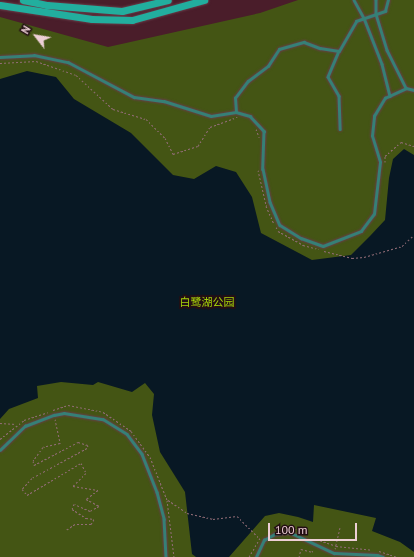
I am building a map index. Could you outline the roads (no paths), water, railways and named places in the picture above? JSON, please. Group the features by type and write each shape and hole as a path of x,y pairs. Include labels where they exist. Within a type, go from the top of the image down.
{"main road":[{"path":"23,0 47,5 122,11 168,0"},
{"path":"0,5 92,19 132,20 204,0"}],"lane":[{"path":"354,0 364,18 382,64 390,96"},
{"path":"376,0 376,14 387,50 406,88"},
{"path":"340,129 339,96 328,77 339,51 356,21 385,11 388,0"},
{"path":"236,112 235,98 248,82 268,66 279,49 304,42 320,48 339,51"},
{"path":"0,57 34,55 68,62 134,97 164,101 212,116 236,112 250,116 264,131 263,168 270,202 280,225 300,238 322,246 361,231 374,214 380,162 372,136 374,116 385,98 406,88 414,90"},
{"path":"0,450 25,426 54,414 64,413 103,419 127,434 142,454 158,492 164,519 166,557"},
{"path":"256,557 264,540 275,534 289,532 334,553 377,555 383,557"}],"water":[{"path":"27,71 56,77 74,99 131,133 173,175 194,179 216,166 236,172 252,197 261,233 312,260 351,255 370,236 385,220 389,178 393,159 404,149 414,155 414,552 400,542 372,531 376,518 314,505 313,522 279,513 265,516 229,557 196,557 192,554 185,492 160,452 152,415 154,394 145,383 132,392 98,382 93,385 61,382 37,386 38,398 9,409 0,419 0,79"}],"park label":[{"name":"白鹭湖公园","path":"207,302"}]}
